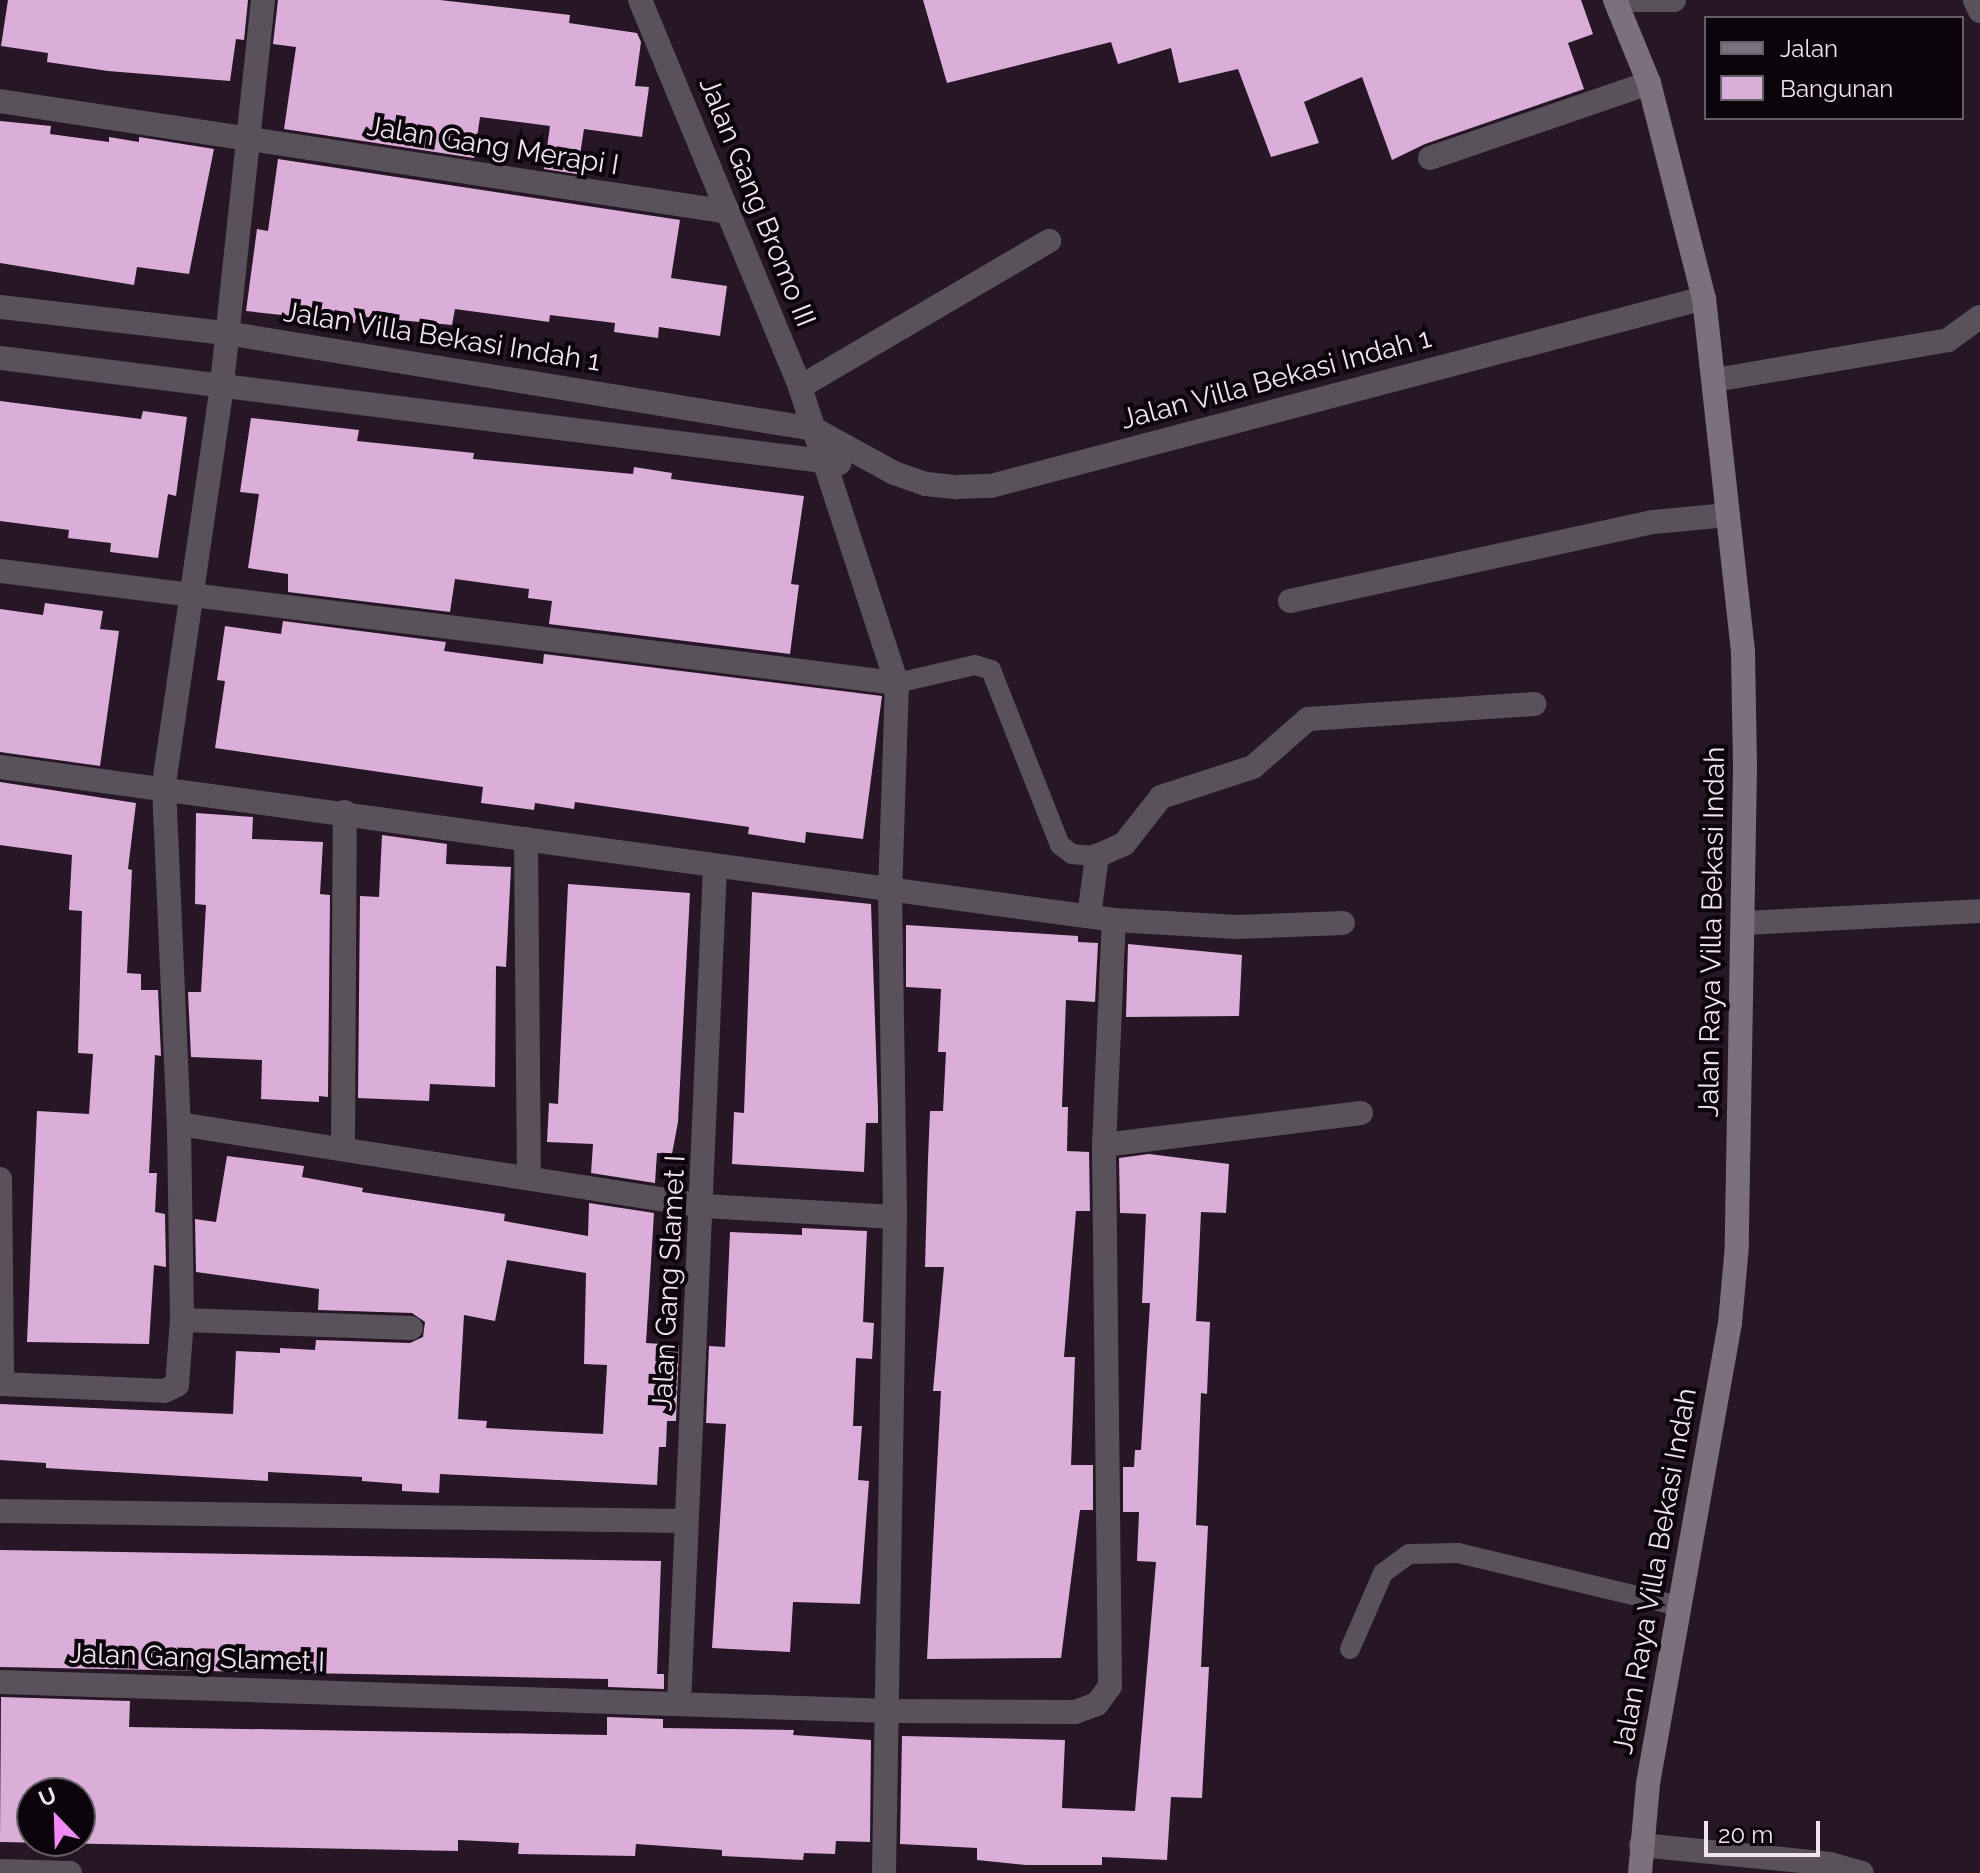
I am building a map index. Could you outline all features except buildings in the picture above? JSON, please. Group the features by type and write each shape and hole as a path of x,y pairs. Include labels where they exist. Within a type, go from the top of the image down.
{"main road":[{"name":"Jalan Raya Villa Bekasi Indah","path":"1615,0 1649,83 1704,298 1743,652 1745,923 1737,1245 1730,1323 1679,1606 1641,1845 1640,1873"}],"street":[{"path":"0,1179 1,1384 174,1389 180,1381 182,1320 179,1124 164,786 222,386 263,0"},
{"name":"Jalan Gang Bromo III","path":"640,0 800,387 897,683 890,892 895,1217 890,1711 884,1873"},
{"path":"1636,0 1674,0"},
{"path":"1975,0 1980,11"},
{"path":"1430,158 1649,83"},
{"name":"Jalan Gang Merapi I","path":"0,101 729,212"},
{"path":"800,387 1049,241"},
{"name":"Jalan Villa Bekasi Indah 1","path":"0,307 226,333 814,429 865,458 926,484 991,486 1704,298"},
{"path":"1715,380 1948,340 1980,317"},
{"path":"0,358 828,466 865,458"},
{"path":"1290,601 1653,522 1728,515"},
{"path":"0,571 897,683"},
{"path":"1089,916 1097,856 1124,844 1161,797 1253,767 1308,719 1535,704"},
{"path":"0,767 164,786 890,892 1114,920 1237,927 1343,923"},
{"path":"343,1149 345,812"},
{"path":"526,839 529,1175"},
{"name":"Jalan Gang Slamet I","path":"679,1704 685,1521 704,1206 715,866"},
{"path":"1745,923 1980,911"},
{"name":"Jalan Gang Slamet I","path":"0,1682 890,1711 1075,1712 1097,1704 1110,1686 1104,1145 1114,920"},
{"path":"1104,1145 1361,1113"},
{"path":"179,1124 529,1175 704,1206 895,1217"},
{"path":"182,1320 411,1328"},
{"path":"0,1511 685,1521"},
{"path":"1641,1845 1830,1864 1862,1873"},
{"path":"0,1871 70,1873"}],"lane":[{"path":"897,683 975,665 991,670 1060,845 1072,854 1097,856"},
{"path":"1350,1649 1383,1573 1409,1554 1458,1553 1679,1606"}]}
